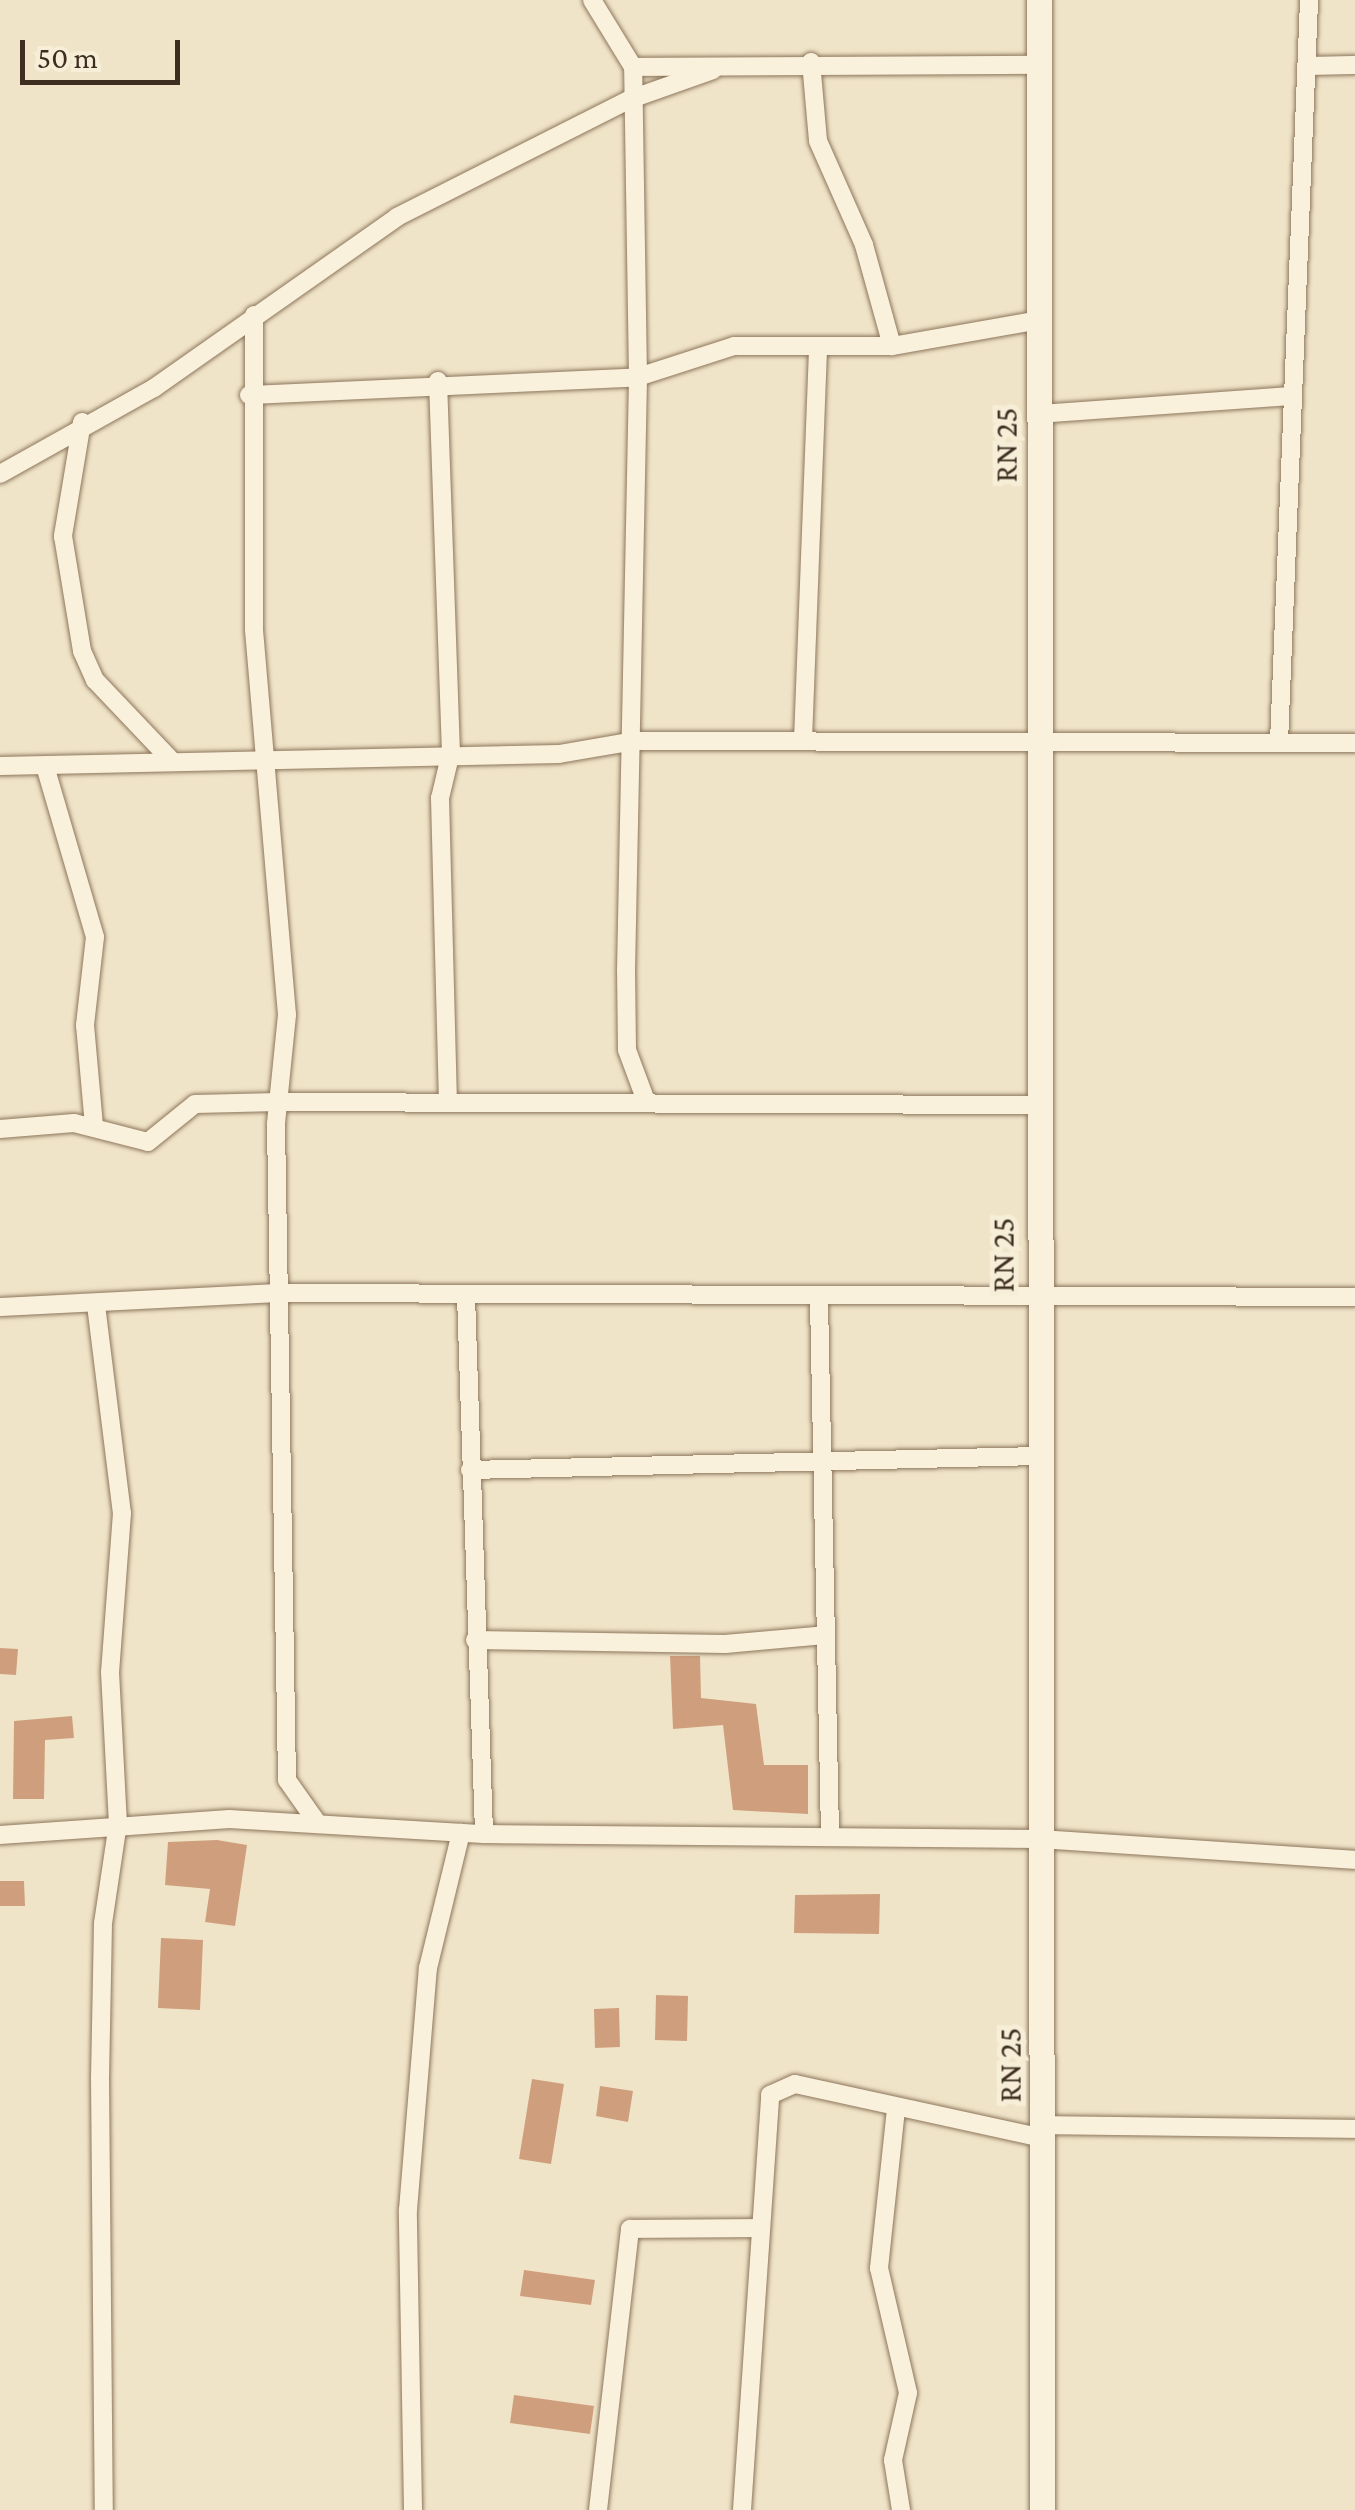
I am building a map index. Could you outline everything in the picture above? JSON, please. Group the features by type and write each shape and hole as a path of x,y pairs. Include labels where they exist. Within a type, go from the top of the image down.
{"main road":[{"name":"RN 25","path":"1039,0 1036,1302 1042,2510"}],"street":[{"path":"592,0 633,67 638,377 627,1050 646,1102"},
{"path":"1279,742 1310,0"},
{"path":"633,67 811,62 1039,65"},
{"path":"811,62 818,141 864,246 892,346"},
{"path":"0,474 82,422 154,388 397,217 631,100 732,63"},
{"path":"1306,66 1355,65"},
{"path":"254,315 249,395 266,758 286,1016 278,1102 278,1293 287,1780 318,1824"},
{"path":"249,395 438,380 638,377 734,346 818,351 892,346 1039,320"},
{"path":"803,740 818,351"},
{"path":"438,380 451,752 440,798 448,1100"},
{"path":"1039,414 1292,396"},
{"path":"82,422 63,536 82,651 95,680 171,760"},
{"path":"0,766 451,752 559,754 634,740 1355,743"},
{"path":"45,766 95,937 86,1026 94,1126"},
{"path":"0,1129 94,1126 148,1142 194,1104 278,1102 1036,1105"},
{"path":"0,1308 96,1306 278,1293 1036,1302 1355,1298"},
{"path":"466,1296 484,1834"},
{"path":"819,1300 819,1462 830,1836"},
{"path":"96,1306 122,1513 110,1672 118,1822 102,2000 104,2510"},
{"path":"470,1470 1037,1456"},
{"path":"475,1640 725,1644 825,1635"},
{"path":"0,1835 118,1822 318,1824 461,1834 1041,1839 1355,1860"},
{"path":"412,2510 411,2173 428,1968 461,1834"},
{"path":"742,2510 758,2228 770,2095 795,2084 896,2109 1043,2131 1355,2130"},
{"path":"896,2109 879,2268 908,2393 893,2460 900,2510"},
{"path":"598,2510 630,2229 758,2228"}],"building":[{"path":"0,1648 18,1649 16,1675 0,1674"},
{"path":"670,1656 700,1656 701,1698 756,1704 764,1765 808,1765 808,1814 733,1810 723,1725 673,1729"},
{"path":"72,1716 74,1738 45,1740 44,1799 13,1799 14,1721"},
{"path":"217,1840 247,1845 235,1926 205,1922 210,1889 165,1885 168,1842"},
{"path":"0,1881 24,1881 25,1906 0,1906"},
{"path":"880,1894 879,1934 794,1933 795,1895"},
{"path":"161,1938 203,1940 200,2010 158,2008"},
{"path":"656,1995 688,1996 687,2041 655,2040"},
{"path":"619,2008 620,2047 595,2048 594,2009"},
{"path":"532,2079 564,2084 551,2164 519,2159"},
{"path":"600,2086 633,2091 628,2122 596,2116"},
{"path":"524,2270 595,2280 591,2305 520,2296"},
{"path":"514,2395 594,2406 590,2434 510,2423"}]}
